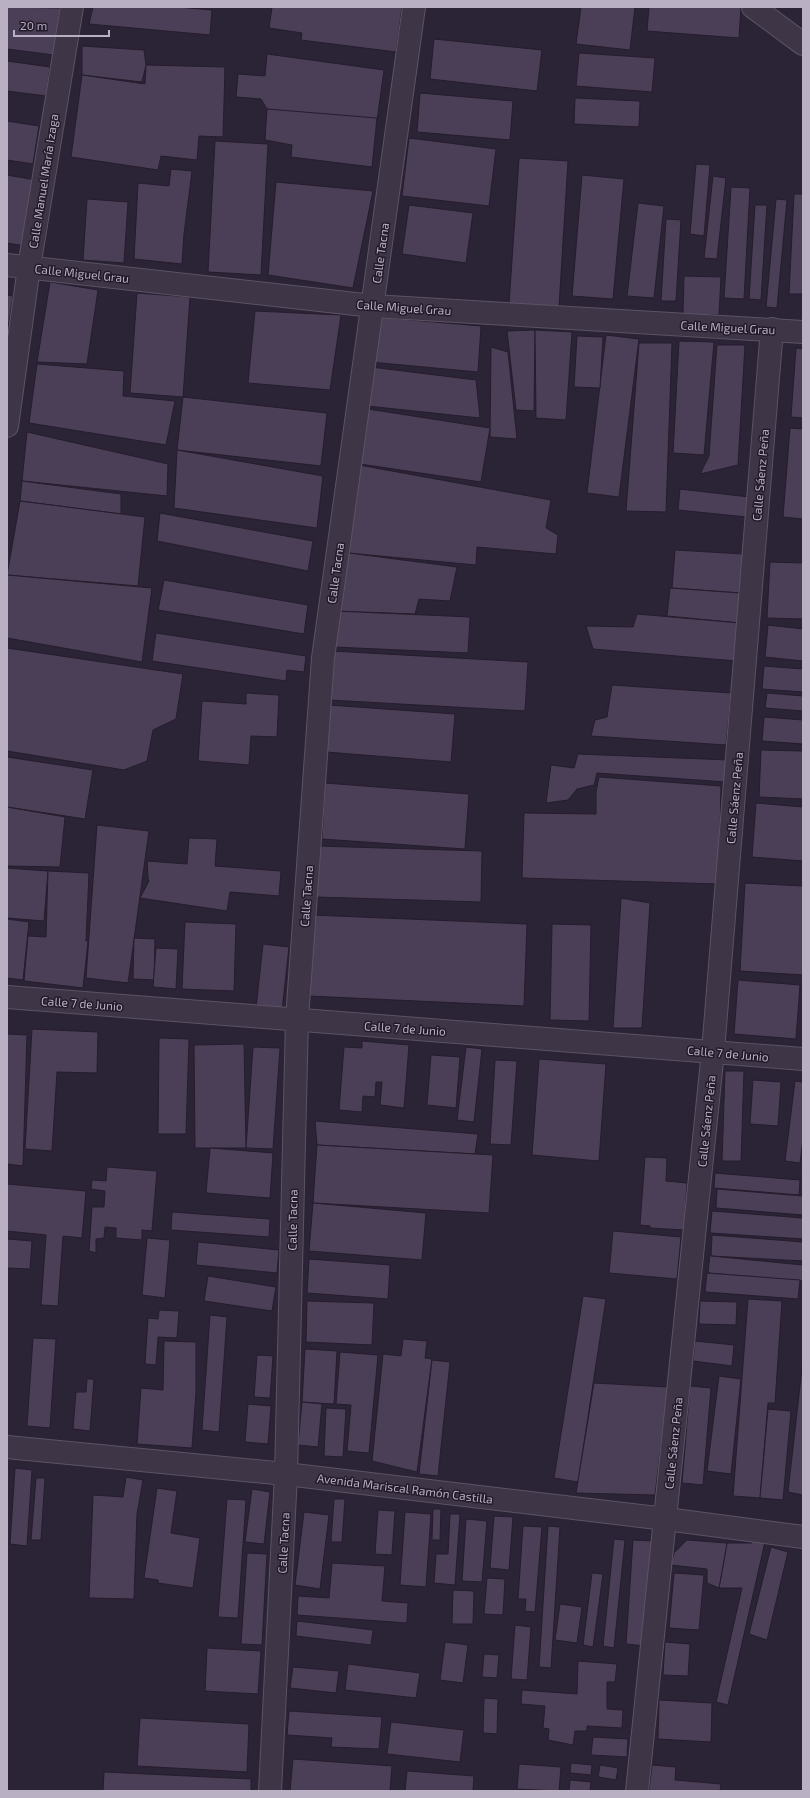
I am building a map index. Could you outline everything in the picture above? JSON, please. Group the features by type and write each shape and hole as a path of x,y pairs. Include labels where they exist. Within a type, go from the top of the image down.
{"street":[{"name":"Calle Manuel María Izaga","path":"7,426 29,267 72,7"},
{"name":"Calle Tacna","path":"270,1791 286,1474 297,1019 323,658 414,7"},
{"path":"753,7 803,44"},
{"name":"Calle Miguel Grau","path":"7,265 373,306 803,332"},
{"name":"Calle Sáenz Peña","path":"637,1791 713,1051 772,329"},
{"name":"Calle 7 de Junio","path":"7,997 803,1059"},
{"name":"Avenida Mariscal Ramón Castilla","path":"7,1447 286,1474 666,1519 803,1537"}],"building":[{"path":"7,7 60,8 54,55 7,49"},
{"path":"93,7 177,7 212,10 210,35 89,24"},
{"path":"272,7 402,7 396,52 301,40 302,33 269,28"},
{"path":"581,7 635,7 630,50 576,44"},
{"path":"649,7 741,7 739,38 647,31"},
{"path":"434,39 542,50 537,91 430,79"},
{"path":"82,46 144,50 146,65 142,82 82,75"},
{"path":"579,53 655,58 652,92 576,86"},
{"path":"267,54 384,70 377,121 267,109 261,99 236,97 238,74 265,76"},
{"path":"7,61 50,67 46,96 7,91"},
{"path":"146,65 225,67 223,137 199,136 197,160 161,156 158,170 71,157 82,75 145,84"},
{"path":"420,93 513,101 510,140 417,132"},
{"path":"575,98 640,101 639,127 574,124"},
{"path":"267,109 377,118 372,167 291,157 292,145 265,140"},
{"path":"7,121 39,126 33,164 7,160"},
{"path":"409,138 496,149 489,206 402,196"},
{"path":"215,141 268,144 261,275 208,272"},
{"path":"519,158 568,161 559,307 509,304"},
{"path":"696,164 710,165 704,236 690,234"},
{"path":"171,169 192,171 184,234 182,264 134,259 138,183 169,186"},
{"path":"7,175 36,180 25,246 7,243"},
{"path":"582,175 624,179 613,299 572,296"},
{"path":"713,176 726,178 717,259 704,258"},
{"path":"276,182 373,191 353,288 268,275"},
{"path":"731,187 750,188 744,299 724,298"},
{"path":"794,194 803,194 803,294 789,294"},
{"path":"87,199 128,202 124,263 83,260"},
{"path":"776,199 787,200 777,308 766,307"},
{"path":"638,203 664,206 654,298 627,296"},
{"path":"409,205 473,213 466,263 402,254"},
{"path":"755,205 767,205 761,300 749,299"},
{"path":"666,219 681,220 676,301 661,301"},
{"path":"684,276 721,277 719,315 683,314"},
{"path":"50,282 98,290 87,364 37,362"},
{"path":"137,293 190,297 183,397 130,393"},
{"path":"7,295 13,296 7,335"},
{"path":"255,311 341,315 330,390 248,383"},
{"path":"376,317 481,326 478,372 370,362"},
{"path":"535,330 534,411 516,410 507,331"},
{"path":"535,330 572,332 566,420 536,418"},
{"path":"606,335 639,339 619,497 587,493"},
{"path":"577,336 603,337 600,388 574,387"},
{"path":"679,341 714,342 704,455 673,453"},
{"path":"639,343 672,343 666,512 626,511"},
{"path":"717,345 745,345 738,465 700,474 709,456"},
{"path":"491,347 508,352 517,439 490,437"},
{"path":"796,348 803,349 803,418 791,417"},
{"path":"37,364 124,371 123,396 175,401 166,445 29,423"},
{"path":"371,367 476,380 480,418 367,406"},
{"path":"183,397 327,413 321,466 177,450"},
{"path":"368,409 490,428 481,482 360,464"},
{"path":"790,428 803,429 803,519 783,517"},
{"path":"27,432 168,464 167,496 22,481"},
{"path":"177,450 323,476 317,528 174,508"},
{"path":"359,465 551,500 546,528 558,535 556,554 477,547 476,565 348,553"},
{"path":"22,481 121,494 121,514 20,501"},
{"path":"680,489 749,497 747,517 678,510"},
{"path":"20,501 145,517 138,586 7,575"},
{"path":"160,513 313,541 308,571 157,541"},
{"path":"675,550 743,554 740,593 672,588"},
{"path":"341,552 457,567 450,601 419,599 415,614 334,611"},
{"path":"770,562 803,563 803,619 767,618"},
{"path":"7,575 152,588 142,662 7,638"},
{"path":"164,580 308,605 304,634 158,610"},
{"path":"670,588 740,593 740,623 667,616"},
{"path":"334,611 470,617 468,653 334,647"},
{"path":"637,614 740,623 737,661 593,649 586,626 633,627"},
{"path":"768,625 803,629 803,661 765,657"},
{"path":"156,633 306,656 304,672 287,670 286,681 152,661"},
{"path":"7,648 183,674 176,719 153,730 147,761 124,770 7,751"},
{"path":"332,651 528,662 525,711 329,700"},
{"path":"764,666 803,669 803,692 762,689"},
{"path":"612,685 731,693 726,745 591,736 595,720 607,717"},
{"path":"246,693 279,695 277,737 251,736 249,765 198,761 202,701 246,704"},
{"path":"767,693 803,696 803,711 765,708"},
{"path":"329,705 455,714 451,762 326,752"},
{"path":"764,717 803,720 803,744 762,741"},
{"path":"761,750 803,751 803,799 759,797"},
{"path":"578,754 729,760 726,782 597,773 594,785 577,789 568,800 546,803 551,765 574,768"},
{"path":"7,757 93,770 85,819 7,807"},
{"path":"599,777 721,786 719,884 522,878 524,813 596,814 596,792"},
{"path":"325,783 469,794 465,849 322,839"},
{"path":"756,803 803,807 803,861 752,857"},
{"path":"7,807 65,817 60,867 7,866"},
{"path":"97,825 149,831 128,983 86,978"},
{"path":"189,838 217,839 215,866 281,871 279,896 230,892 227,911 140,898 149,881 147,861 187,864"},
{"path":"317,846 482,851 481,902 316,897"},
{"path":"7,868 48,871 44,921 7,918"},
{"path":"48,871 89,873 86,941 88,941 83,988 24,981 28,936 46,937"},
{"path":"745,883 803,886 803,975 740,971"},
{"path":"621,898 650,903 642,1028 613,1028"},
{"path":"312,915 527,924 524,1006 309,996"},
{"path":"7,919 29,922 23,980 7,978"},
{"path":"185,922 236,924 234,991 182,989"},
{"path":"552,924 591,925 589,1021 550,1020"},
{"path":"134,938 155,939 154,980 133,979"},
{"path":"263,944 289,947 282,1011 256,1008"},
{"path":"156,948 178,949 176,989 153,987"},
{"path":"738,980 800,985 796,1039 734,1034"},
{"path":"32,1029 98,1032 97,1073 57,1072 52,1151 25,1149"},
{"path":"7,1034 27,1035 23,1166 7,1164"},
{"path":"159,1038 189,1039 186,1134 158,1134"},
{"path":"362,1041 409,1045 404,1108 380,1105 382,1082 376,1082 375,1097 363,1096 362,1112 339,1110 344,1047 362,1048"},
{"path":"244,1044 246,1148 195,1148 194,1045"},
{"path":"253,1047 280,1048 273,1149 246,1148"},
{"path":"466,1047 482,1049 474,1122 457,1120"},
{"path":"431,1055 460,1057 456,1108 427,1105"},
{"path":"539,1059 606,1064 599,1161 532,1155"},
{"path":"495,1060 517,1061 511,1145 490,1144"},
{"path":"725,1071 744,1071 741,1161 722,1161"},
{"path":"753,1080 781,1082 778,1126 750,1124"},
{"path":"795,1081 803,1082 803,1139 800,1163 785,1161"},
{"path":"315,1121 478,1134 475,1154 317,1145"},
{"path":"317,1145 493,1155 489,1213 313,1203"},
{"path":"210,1148 273,1153 270,1198 206,1193"},
{"path":"645,1157 667,1158 666,1181 687,1183 684,1230 650,1228 650,1226 640,1225"},
{"path":"107,1167 157,1171 152,1231 142,1230 142,1240 116,1238 116,1228 105,1227 104,1238 96,1239 96,1253 89,1251 92,1207 104,1207 105,1191 91,1189 92,1180 106,1181"},
{"path":"715,1173 800,1180 799,1195 714,1188"},
{"path":"7,1184 86,1191 82,1238 63,1236 58,1306 41,1305 46,1235 7,1231"},
{"path":"717,1189 803,1196 803,1215 716,1208"},
{"path":"313,1203 426,1213 422,1260 309,1251"},
{"path":"712,1211 803,1218 803,1239 710,1233"},
{"path":"172,1212 270,1219 269,1237 171,1230"},
{"path":"613,1231 681,1237 677,1279 609,1273"},
{"path":"712,1235 803,1242 803,1261 711,1256"},
{"path":"147,1238 170,1240 165,1298 142,1295"},
{"path":"7,1239 32,1241 30,1269 7,1268"},
{"path":"198,1242 279,1250 277,1273 196,1265"},
{"path":"710,1253 711,1256 803,1265 803,1281 708,1273"},
{"path":"309,1259 390,1265 388,1299 307,1293"},
{"path":"707,1273 800,1280 798,1299 705,1292"},
{"path":"208,1276 276,1287 272,1311 204,1301"},
{"path":"583,1296 606,1299 578,1482 554,1478"},
{"path":"748,1299 782,1301 775,1403 768,1403 760,1498 733,1496"},
{"path":"307,1301 374,1303 372,1345 306,1342"},
{"path":"700,1301 737,1302 736,1325 699,1324"},
{"path":"159,1310 179,1311 177,1338 158,1337 156,1365 145,1364 148,1318 158,1319"},
{"path":"210,1315 227,1317 219,1432 202,1430"},
{"path":"33,1338 56,1339 50,1428 27,1426"},
{"path":"403,1339 427,1341 425,1358 432,1359 417,1472 372,1461 383,1354 401,1356"},
{"path":"164,1341 196,1342 196,1392 192,1448 137,1444 141,1388 163,1390"},
{"path":"695,1341 734,1345 732,1366 693,1361"},
{"path":"305,1349 337,1351 334,1404 302,1402"},
{"path":"340,1352 378,1355 369,1453 347,1451 351,1405 336,1404"},
{"path":"257,1355 273,1356 270,1398 254,1397"},
{"path":"803,1359 803,1495 788,1492"},
{"path":"432,1360 450,1362 438,1476 419,1474"},
{"path":"719,1376 741,1379 731,1474 707,1471"},
{"path":"87,1379 94,1379 90,1431 73,1429 76,1392 86,1392"},
{"path":"594,1383 668,1387 655,1495 576,1493"},
{"path":"690,1386 711,1388 703,1485 682,1483"},
{"path":"302,1402 322,1404 318,1447 298,1445"},
{"path":"248,1404 271,1406 268,1444 245,1442"},
{"path":"326,1408 346,1409 343,1457 324,1456"},
{"path":"768,1409 791,1411 783,1500 760,1498"},
{"path":"15,1468 32,1470 27,1546 10,1544"},
{"path":"126,1477 143,1480 137,1514 134,1599 89,1598 93,1495 123,1497"},
{"path":"36,1478 45,1478 41,1540 31,1540"},
{"path":"157,1488 177,1491 171,1533 200,1538 193,1588 158,1583 158,1580 144,1578"},
{"path":"252,1489 270,1492 264,1544 245,1542"},
{"path":"227,1499 246,1500 238,1618 218,1617"},
{"path":"334,1499 345,1499 342,1542 331,1542"},
{"path":"433,1509 441,1509 440,1540 432,1540"},
{"path":"378,1510 395,1511 392,1555 375,1554"},
{"path":"304,1512 329,1515 320,1589 295,1585"},
{"path":"405,1512 431,1514 426,1587 400,1585"},
{"path":"450,1514 460,1514 455,1585 434,1583 436,1554 448,1554"},
{"path":"494,1516 513,1517 509,1570 490,1568"},
{"path":"466,1519 487,1521 482,1582 462,1581"},
{"path":"523,1526 542,1527 535,1612 525,1611 526,1599 518,1599"},
{"path":"548,1526 560,1527 551,1668 539,1667"},
{"path":"614,1539 625,1540 614,1648 603,1646"},
{"path":"753,1539 765,1542 728,1705 716,1702 742,1588 719,1588 727,1543 752,1543"},
{"path":"633,1540 652,1541 645,1646 626,1644"},
{"path":"687,1540 727,1543 719,1588 707,1583 707,1569 671,1565 674,1553"},
{"path":"771,1547 788,1552 767,1640 749,1634"},
{"path":"247,1553 267,1554 262,1645 241,1644"},
{"path":"332,1563 385,1566 382,1601 408,1603 407,1623 297,1615 298,1596 329,1598"},
{"path":"592,1573 603,1574 593,1647 583,1645"},
{"path":"674,1573 704,1575 699,1630 669,1628"},
{"path":"487,1578 505,1579 503,1615 484,1614"},
{"path":"453,1590 474,1591 473,1624 452,1624"},
{"path":"560,1604 582,1607 577,1643 555,1640"},
{"path":"297,1621 373,1630 371,1645 296,1636"},
{"path":"515,1625 531,1627 527,1680 511,1679"},
{"path":"445,1642 468,1645 463,1683 440,1680"},
{"path":"665,1642 690,1644 688,1676 663,1675"},
{"path":"207,1648 261,1651 258,1694 205,1691"},
{"path":"484,1654 499,1655 497,1678 482,1677"},
{"path":"578,1661 617,1664 615,1682 607,1682 607,1709 623,1710 622,1728 587,1726 587,1731 575,1731 573,1745 548,1740 549,1729 543,1728 545,1706 521,1704 522,1690 577,1694"},
{"path":"348,1664 420,1673 416,1698 345,1690"},
{"path":"293,1667 339,1671 336,1693 290,1688"},
{"path":"484,1698 498,1699 497,1734 483,1733"},
{"path":"659,1700 712,1703 711,1742 658,1739"},
{"path":"289,1711 382,1717 379,1749 331,1747 332,1738 287,1735"},
{"path":"140,1718 249,1724 247,1772 137,1766"},
{"path":"391,1722 464,1730 460,1762 387,1754"},
{"path":"593,1737 628,1739 627,1757 591,1755"},
{"path":"293,1759 392,1766 390,1791 290,1791"},
{"path":"571,1763 592,1765 591,1775 570,1773"},
{"path":"519,1764 561,1767 559,1791 517,1789"},
{"path":"600,1765 618,1768 616,1780 598,1777"},
{"path":"652,1765 676,1767 675,1780 721,1784 720,1791 649,1791"},
{"path":"407,1771 474,1776 473,1791 405,1791"},
{"path":"104,1772 251,1779 251,1791 103,1791"},
{"path":"570,1780 591,1782 590,1791 569,1791"}]}
